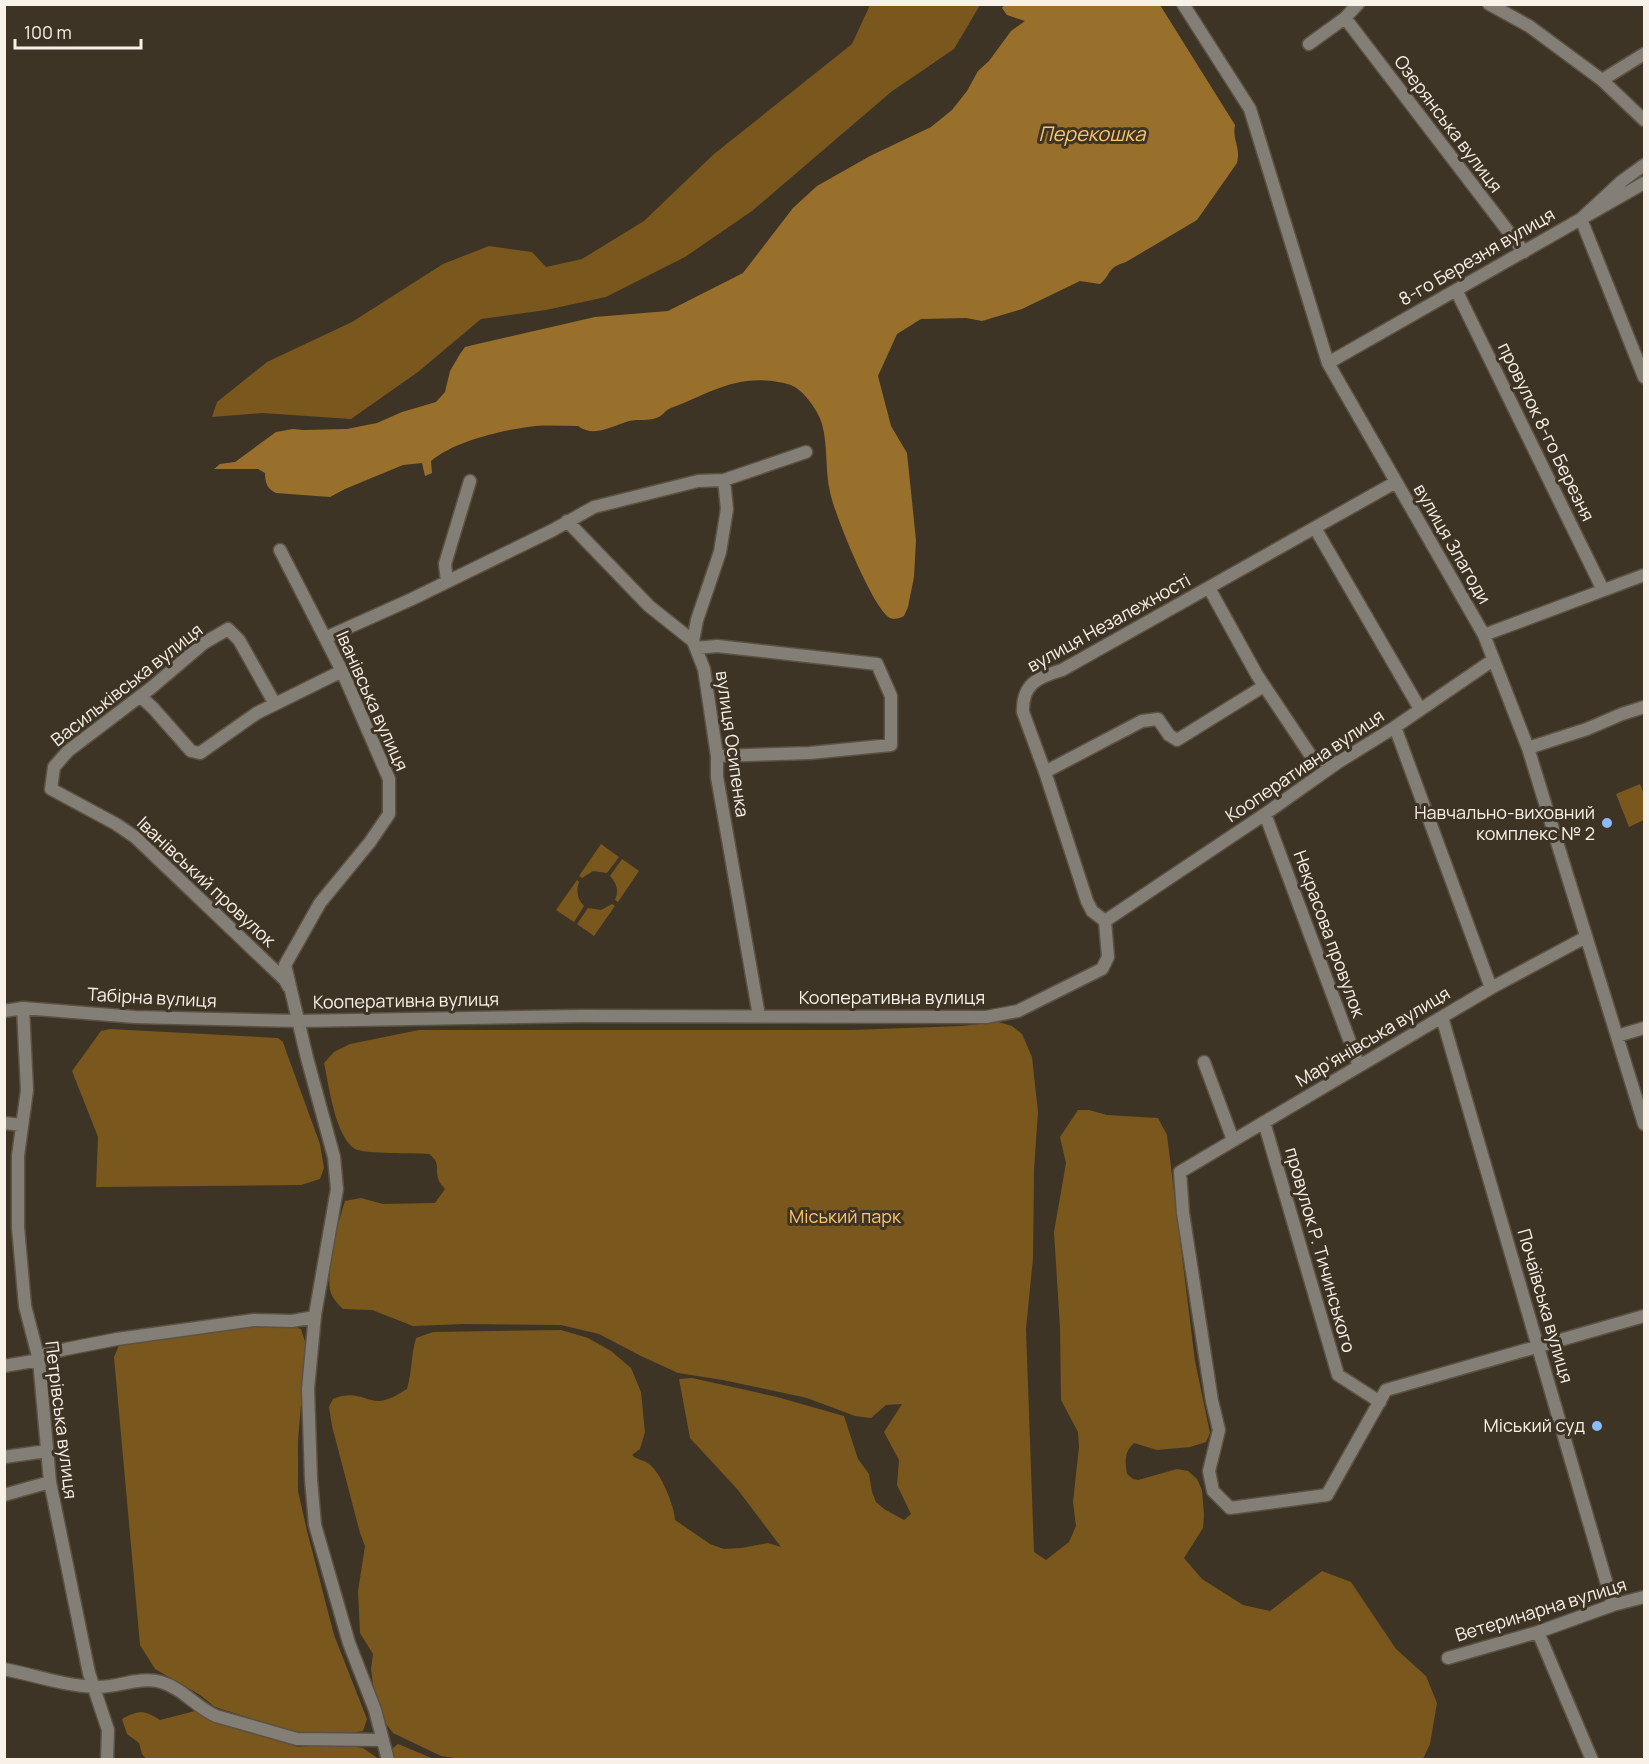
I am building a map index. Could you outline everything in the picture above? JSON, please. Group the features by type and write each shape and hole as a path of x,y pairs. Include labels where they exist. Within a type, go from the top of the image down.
{"street":[{"name":"вулиця Злагоди","path":"1183,4 1250,109 1328,363 1484,635 1528,748 1644,1124"},
{"path":"1309,44 1345,18 1358,4"},
{"path":"1489,4 1529,26 1602,80 1644,120"},
{"name":"Озерянська вулиця","path":"1345,18 1524,252"},
{"path":"1602,80 1644,54"},
{"path":"1644,165 1622,181 1581,219 1644,377"},
{"name":"8-го Березня вулиця","path":"1328,363 1644,183"},
{"name":"провулок 8-го Березня","path":"1456,290 1603,590"},
{"path":"325,638 447,582 594,507 698,481 724,480 806,452"},
{"path":"694,645 697,620 720,552 727,509 724,480"},
{"path":"447,582 445,564 470,481"},
{"name":"вулиця Незалежності","path":"1105,921 1096,916 1087,900 1023,712 1022,702 1025,691 1035,681 1062,670 1396,482"},
{"path":"567,521 649,606 694,645 877,664 891,696 891,745 810,753 717,756"},
{"path":"1316,528 1420,710"},
{"name":"Іванівська вулиця","path":"280,550 342,671 389,779 389,814 370,842 320,903 285,965 334,1157 337,1189 315,1317 308,1389 315,1525 349,1643 375,1710 388,1760"},
{"path":"1484,635 1644,575"},
{"path":"1209,588 1264,686 1313,759 1337,763"},
{"name":"Васильківська вулиця","path":"51,789 54,767 68,751 204,643 228,629 239,640 275,704"},
{"name":"вулиця Осипенка","path":"694,645 704,669 717,756 719,788 759,1016"},
{"name":"Кооперативна вулиця","path":"299,1021 580,1016 986,1017 1018,1011 1102,969 1108,957 1105,921 1493,660"},
{"path":"140,696 191,752 200,753 257,713 342,671"},
{"path":"1045,772 1142,721 1158,719 1169,735 1177,740 1264,686"},
{"path":"1528,748 1644,707"},
{"path":"1395,727 1491,988"},
{"name":"Іванівський провулок","path":"51,789 116,824 135,837 285,980 294,998"},
{"name":"Некрасова провулок","path":"1265,814 1359,1066"},
{"name":"Мар’янівська вулиця","path":"1380,1401 1327,1494 1230,1508 1213,1491 1209,1471 1219,1430 1212,1401 1182,1213 1180,1172 1491,988 1586,937"},
{"name":"Табірна вулиця","path":"4,1011 23,1008 135,1017 299,1021"},
{"name":"Петрівська вулиця","path":"23,1008 27,1090 18,1156 18,1227 25,1306 39,1360 50,1482 84,1651 108,1730 107,1760"},
{"name":"Почаївська вулиця","path":"1442,1017 1613,1605"},
{"path":"1617,1036 1644,1028"},
{"path":"1204,1062 1233,1140"},
{"name":"провулок Р. Тичинського","path":"1264,1122 1338,1375 1380,1401"},
{"path":"4,1123 22,1125"},
{"path":"1380,1401 1386,1390 1644,1316"},
{"path":"4,1366 39,1360 46,1354 117,1339 254,1320 292,1321 315,1317"},
{"path":"4,1457 47,1451"},
{"path":"4,1496 50,1482"},
{"name":"Ветеринарна вулиця","path":"1448,1658 1538,1632 1613,1605 1644,1597"},
{"path":"1538,1632 1592,1760"},
{"path":"4,1669 54,1681 94,1687 149,1680 160,1682 172,1687 194,1701 203,1710 216,1716 297,1739 383,1740"}],"green space":[{"path":"870,5 980,5 954,49 891,92 752,211 685,257 606,297 546,310 481,319 418,372 351,419 262,413 212,417 217,402 267,362 352,322 443,264 489,246 532,252 546,267 582,259 644,221 714,154 852,44"},
{"path":"1640,784 1644,794 1644,820 1629,827 1616,794"},
{"path":"601,844 619,857 607,873 593,871 582,878 579,876"},
{"path":"622,859 639,871 618,902 615,900 617,887 610,876"},
{"path":"577,880 579,882 578,895 584,906 574,922 556,910"},
{"path":"612,904 615,906 594,936 577,924 588,908 601,910"},
{"name":"Міський парк","path":"998,1022 1012,1026 1022,1034 1032,1057 1038,1112 1034,1170 1033,1258 1026,1329 1034,1552 1046,1560 1069,1542 1076,1526 1073,1502 1079,1447 1078,1432 1061,1400 1060,1328 1054,1232 1066,1163 1060,1137 1078,1110 1089,1110 1107,1115 1158,1118 1167,1135 1195,1361 1210,1433 1206,1442 1190,1447 1157,1450 1134,1443 1126,1457 1127,1474 1138,1480 1177,1469 1188,1471 1197,1479 1202,1490 1203,1528 1184,1558 1202,1579 1243,1605 1270,1611 1322,1571 1351,1582 1396,1649 1426,1676 1437,1703 1430,1744 1423,1759 468,1760 441,1756 393,1733 384,1721 373,1684 371,1669 373,1654 360,1633 358,1591 365,1546 332,1426 329,1407 333,1399 342,1396 349,1395 379,1401 391,1398 407,1389 416,1338 433,1332 561,1330 588,1338 611,1351 631,1368 641,1392 645,1432 640,1449 632,1455 649,1464 658,1474 670,1498 675,1520 710,1544 724,1549 768,1543 781,1547 738,1490 690,1438 679,1379 692,1378 777,1397 844,1416 858,1459 869,1474 876,1502 904,1520 911,1514 897,1485 899,1460 884,1432 902,1404 886,1405 871,1418 855,1416 807,1398 678,1373 599,1334 561,1325 413,1326 372,1310 343,1309 332,1296 329,1280 333,1245 345,1201 361,1198 383,1204 435,1203 445,1189 439,1181 437,1164 429,1154 360,1151 348,1143 334,1110 324,1063 334,1052 350,1044 419,1030 851,1030 962,1026"},
{"path":"110,1029 278,1038 283,1042 320,1144 324,1168 320,1179 301,1185 96,1187 98,1137 72,1071 101,1031"},
{"path":"253,1325 289,1326 301,1329 306,1345 298,1441 298,1491 334,1635 367,1719 363,1731 306,1736 215,1707 200,1695 155,1669 140,1645 114,1357 120,1343"},
{"path":"195,1711 225,1724 298,1747 340,1744 363,1748 379,1759 146,1759 139,1743 127,1734 122,1719 141,1712 160,1720"},
{"path":"398,1744 434,1759 393,1760 393,1748"}],"water":[{"name":"Перекошка","path":"1004,5 1160,5 1235,125 1237,163 1197,220 1115,267 1100,284 1080,281 1022,309 982,321 966,318 921,319 897,334 878,376 891,426 907,453 916,540 914,577 904,616 896,619 890,618 883,611 865,580 846,539 833,503 828,484 821,420 802,393 784,383 763,380 735,383 671,408 658,417 629,421 597,431 578,426 536,426 496,433 466,442 441,454 431,461 432,473 425,476 422,463 403,465 330,497 276,493 267,485 265,473 258,469 214,469 220,464 235,462 276,432 293,429 347,429 377,423 402,412 436,402 445,392 450,371 465,347 595,317 668,311 743,273 793,208 817,186 870,156 931,127 952,110 967,91 978,71 989,61 1011,31 1025,21 1007,15 1002,8"}],"place":[{"name":"Навчально-виховний комплекс № 2","path":"1607,823"},
{"name":"Міський суд","path":"1597,1426"}]}
